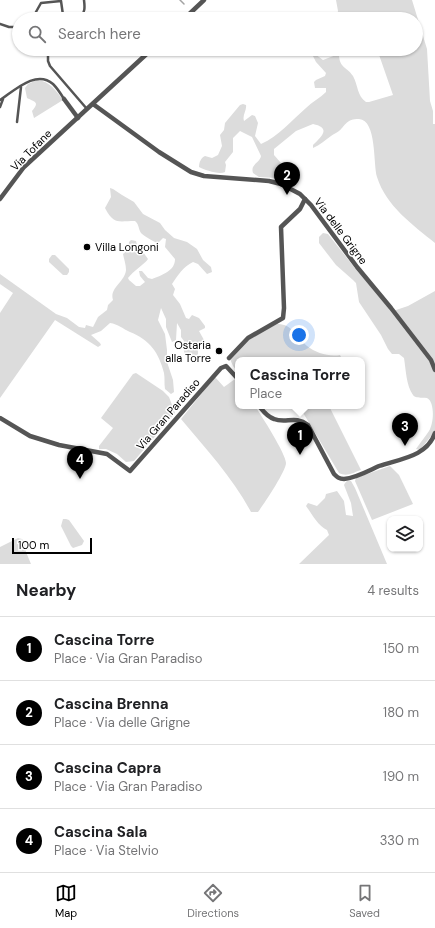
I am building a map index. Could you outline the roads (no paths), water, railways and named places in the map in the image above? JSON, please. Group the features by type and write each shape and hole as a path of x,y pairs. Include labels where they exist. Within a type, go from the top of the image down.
{"street":[{"path":"191,12 204,0"},
{"name":"Via Tofane","path":"0,199 24,166 144,56"},
{"path":"64,99 78,118"},
{"name":"Via delle Grigne","path":"93,104 159,152 191,172 204,176 269,181 281,184 300,194 334,235 357,267 431,360 435,370"},
{"path":"229,358 248,338 283,318 284,308 281,226 300,209 305,199"},
{"name":"Via Gran Paradiso","path":"0,418 30,436 58,445 107,454 130,471 221,368 226,366 229,367 235,375"},
{"path":"262,409 275,420 295,419 303,421 308,426 334,474 338,478 343,479 352,478 380,466 412,456 426,447 435,433"}],"lane":[{"path":"36,12 41,3 61,0 63,12"},
{"path":"84,0 84,12"},
{"path":"0,24 12,27"},
{"path":"48,56 50,66 87,110"},
{"path":"0,100 29,81 38,78 52,84 64,99"},
{"path":"17,122 21,87"},
{"path":"0,108 4,98"}],"waterway":[{"path":"180,0 184,4"}],"place":[{"name":"Cascina Brenna","path":"287,195"},
{"name":"Villa Longoni","path":"87,247"},
{"name":"Ostaria alla Torre","path":"219,351"},
{"name":"Cascina Capra","path":"405,446"},
{"name":"Cascina Torre","path":"300,455"},
{"name":"Cascina Sala","path":"80,479"}]}
